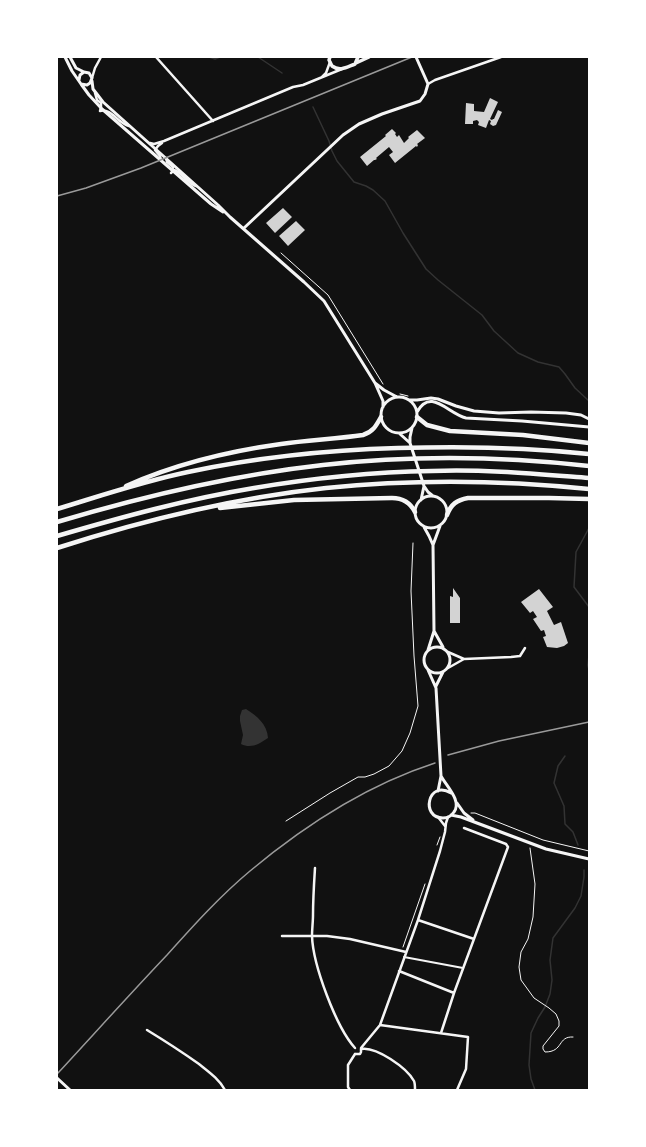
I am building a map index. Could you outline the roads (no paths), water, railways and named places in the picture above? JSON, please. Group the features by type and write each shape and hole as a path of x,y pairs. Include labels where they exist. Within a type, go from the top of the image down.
{"highway":[{"path":"417,415 427,425 450,431 523,435 589,443"},
{"path":"112,492 133,482 228,453 280,444 363,435 374,430 381,417"},
{"path":"57,509 112,492 208,468 256,459 323,452 369,449 469,447 535,449 589,454"},
{"path":"57,522 203,484 256,474 324,465 397,459 450,458 519,459 589,466"},
{"path":"57,536 132,515 198,499 298,481 362,474 433,471 501,472 589,478"},
{"path":"57,548 174,515 268,496 325,488 417,482 481,482 548,485 589,489"},
{"path":"174,515 234,506 294,500 392,498 406,501 412,506 415,512"},
{"path":"447,515 450,508 458,500 468,498 589,499"}],"main road":[{"path":"355,64 358,57"},
{"path":"329,59 333,68 342,69 369,57"}],"street":[{"path":"65,57 72,71 89,95 104,110 159,155 166,158 173,170 211,204 228,215"},
{"path":"70,57 76,68 89,73 92,80"},
{"path":"101,57 95,68 92,80 92,86 97,100 101,103 101,107"},
{"path":"156,57 214,121"},
{"path":"416,57 428,84"},
{"path":"244,228 336,140 359,124 382,114 420,101 430,82 501,57"},
{"path":"320,78 326,73 329,59"},
{"path":"149,143 154,144 164,141 294,87 342,69"},
{"path":"79,80 80,76 84,72"},
{"path":"81,84 87,85 92,80"},
{"path":"95,93 129,126 156,149 161,160 168,163 198,186 324,301 375,383 383,401 381,417 382,422 387,429 400,434 410,444"},
{"path":"104,110 113,114 123,124 129,126"},
{"path":"156,149 164,141"},
{"path":"173,170 178,172 191,183 198,186"},
{"path":"375,383 384,390 397,396 417,400 431,398 438,399 474,411 499,413 560,413 581,415 589,419"},
{"path":"383,407 388,401 397,396"},
{"path":"410,399 414,405 417,415"},
{"path":"400,434 412,428 416,423 417,415 422,405 427,402 439,403 458,416 466,418 589,427"},
{"path":"412,428 410,444 424,486 428,492 444,502 447,509 447,515 440,526 433,545 434,631 424,659 425,665 436,686 441,776 438,791"},
{"path":"421,500 424,486"},
{"path":"433,496 426,497 421,500 416,506 415,512 417,520 423,526 433,545"},
{"path":"423,526 431,528 440,526"},
{"path":"434,631 448,652 464,659 518,657 522,654 525,648"},
{"path":"428,650 436,646 445,649"},
{"path":"448,652 451,660 448,668"},
{"path":"436,686 443,672 464,659"},
{"path":"428,670 436,673 443,672"},
{"path":"441,776 464,814 476,822"},
{"path":"445,826 432,812 429,805 432,796 438,791 445,790 452,793"},
{"path":"355,1054 360,1054 361,1049 380,1025 418,920 440,851 445,826 449,816 456,810 457,803"},
{"path":"438,817 461,817 546,849 589,859"},
{"path":"441,1032 508,847 502,842 464,828"},
{"path":"315,868 312,936 314,949 321,980 337,1019 355,1048 355,1054 348,1065 348,1087 350,1090"},
{"path":"418,920 474,939"},
{"path":"282,936 327,936 350,939 406,952"},
{"path":"404,957 463,968"},
{"path":"399,971 454,993"},
{"path":"380,1025 441,1032 468,1037 466,1069 457,1090"},
{"path":"148,1030 183,1052 217,1078 225,1090"},
{"path":"355,1048 358,1047 361,1049 368,1049 390,1059 406,1070 415,1081 415,1090"},
{"path":"57,1078 70,1090"}],"waterway":[{"path":"209,57 215,59 220,57"},
{"path":"258,57 282,73"},
{"path":"313,107 337,161 354,182 373,190 385,201 426,269 482,315 494,331 518,353 538,362 559,367 575,388 589,401"},
{"path":"589,528 576,552 574,587 589,607"},
{"path":"589,655 589,670"},
{"path":"565,756 558,766 554,783 564,806 565,824 573,832 578,845"},
{"path":"535,1090 531,1079 529,1065 531,1033 550,994 552,980 550,960 553,938 575,908 581,896 584,870"}],"railway":[{"path":"57,196 86,188 141,168 412,57"},
{"path":"448,755 499,741 589,722"},
{"path":"58,1073 207,912 250,871 315,822 338,808 385,783 435,763"}]}
